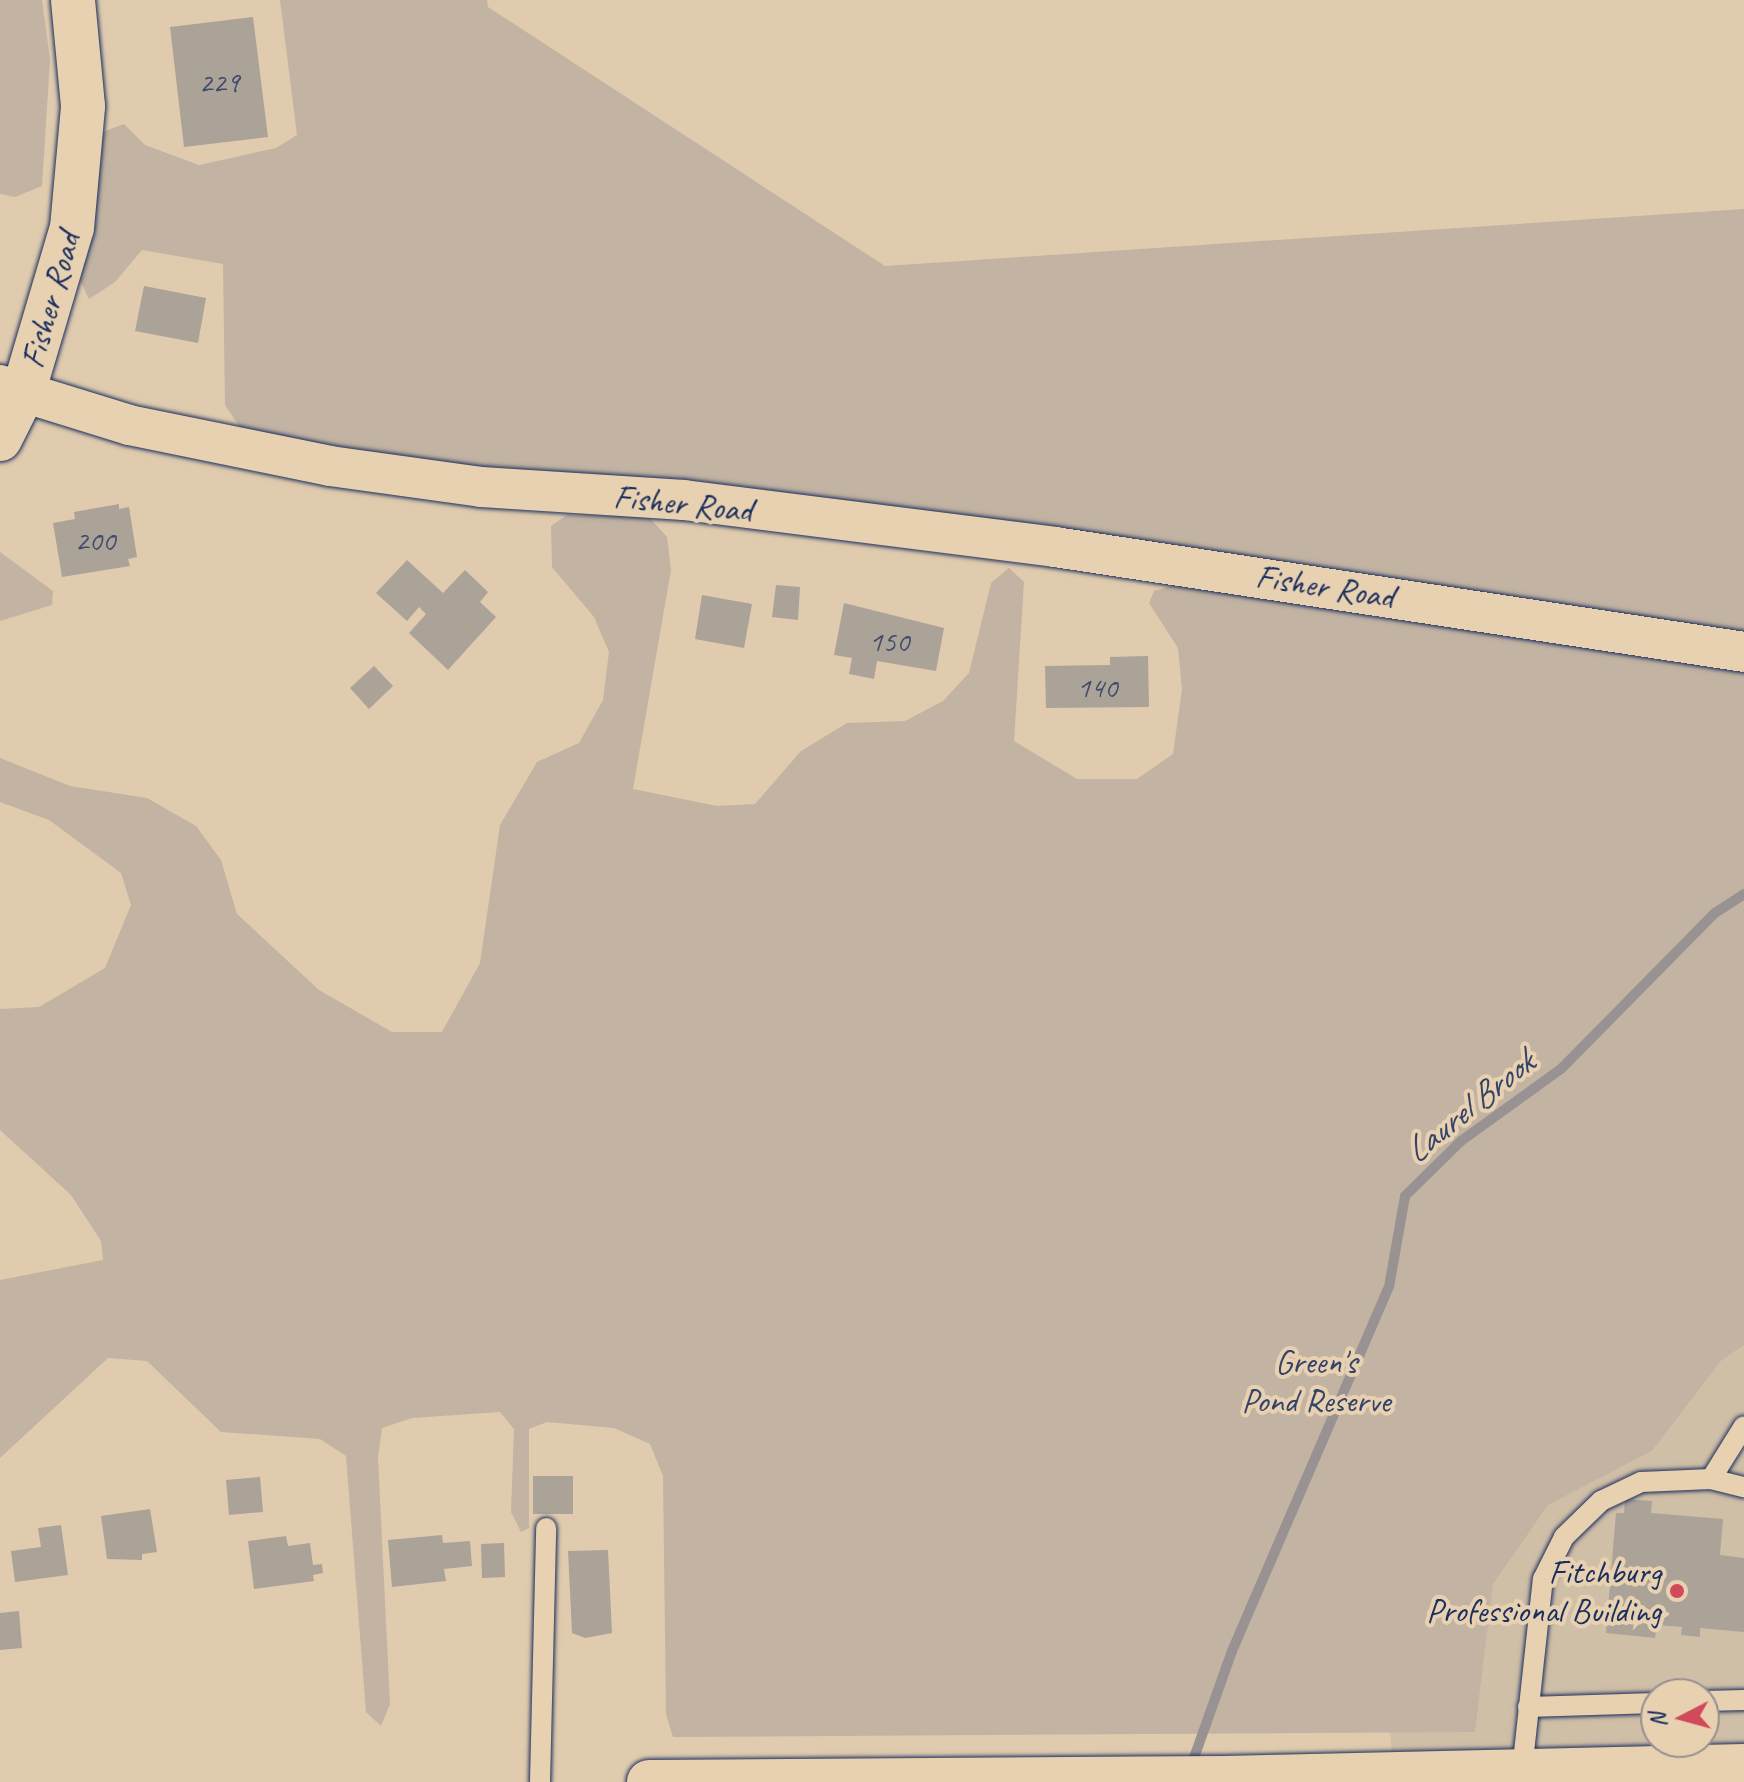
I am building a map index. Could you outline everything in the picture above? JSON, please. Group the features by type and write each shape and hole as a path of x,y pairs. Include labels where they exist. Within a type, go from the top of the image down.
{"main road":[{"name":"Fisher Road","path":"12,389 72,228 83,106 73,0"},
{"path":"0,439 12,389"},
{"path":"649,1782 1424,1778 1522,1771 1564,1776 1744,1766"}],"street":[{"name":"Fisher Road","path":"12,389 129,425 330,466 482,487 684,500 1055,547 1744,652"}],"lane":[{"path":"1711,1479 1744,1426"},
{"path":"1522,1771 1543,1579 1564,1537 1621,1489 1641,1482 1711,1479 1744,1487"},
{"path":"540,1782 546,1528"},
{"path":"1720,1701 1744,1700"},
{"path":"1528,1707 1640,1704"}],"shaded area":[{"path":"1744,1345 1744,1782 1395,1782 1390,1732 1475,1732 1496,1555 1513,1523 1652,1451 1721,1361"}],"green space":[{"path":"0,0 42,0 50,60 42,186 15,197 0,194"},
{"path":"280,0 487,0 488,7 885,266 1744,209 1744,634 530,474 282,447 239,426 225,405 223,264 142,250 115,282 89,299 75,270 97,143 105,131 124,124 145,145 199,165 276,148 297,135"},
{"name":"Green's Pond Reserve","path":"567,515 649,517 667,537 671,570 633,789 717,806 755,804 801,751 847,723 905,721 943,701 969,673 991,583 1009,568 1024,582 1014,741 1077,779 1137,779 1173,754 1182,689 1178,648 1149,603 1154,591 1175,585 1744,671 1744,1345 1721,1361 1652,1451 1548,1505 1493,1584 1475,1732 673,1737 666,1714 663,1476 650,1444 614,1428 547,1422 529,1429 529,1528 521,1532 511,1512 514,1429 500,1412 412,1418 382,1428 378,1458 390,1704 381,1726 366,1712 346,1456 320,1439 221,1432 147,1361 108,1358 0,1458 0,1280 103,1260 101,1241 71,1195 0,1130 0,1009 39,1007 105,968 131,905 121,873 49,820 0,802 0,758 70,786 147,798 196,826 221,860 237,914 319,990 392,1032 442,1032 480,963 500,825 537,762 579,743 603,700 609,652 594,617 552,567 551,526"},
{"path":"0,552 53,591 52,605 0,621"}],"building":[{"path":"253,17 268,137 184,147 170,27"},
{"path":"144,286 206,298 198,343 135,331"},
{"path":"119,504 119,509 129,507 137,557 128,559 130,566 62,577 53,523 75,519 74,512"},
{"path":"407,560 443,593 465,570 488,592 480,602 496,617 448,670 409,633 426,614 419,607 407,621 376,593"},
{"path":"776,585 800,587 798,620 772,617"},
{"path":"702,595 752,604 744,648 695,639"},
{"path":"844,603 944,628 936,671 877,661 874,679 849,674 852,658 834,655"},
{"path":"1148,656 1149,707 1046,708 1045,666 1110,665 1110,657"},
{"path":"374,666 393,686 369,709 350,688"},
{"path":"533,1476 573,1476 573,1514 533,1514"},
{"path":"260,1477 263,1512 229,1515 226,1480"},
{"name":"Fitchburg Professional Building","path":"1625,1499 1652,1501 1651,1513 1723,1519 1720,1555 1744,1558 1744,1632 1700,1628 1700,1637 1681,1635 1682,1627 1657,1625 1655,1638 1606,1633 1616,1513 1624,1513"},
{"path":"150,1509 157,1552 142,1554 142,1560 107,1559 101,1516"},
{"path":"61,1525 68,1575 15,1582 11,1551 41,1547 38,1528"},
{"path":"442,1535 443,1543 470,1541 472,1566 444,1569 446,1581 392,1587 388,1540"},
{"path":"286,1536 288,1546 310,1543 313,1565 322,1564 323,1573 313,1575 314,1581 254,1589 248,1541"},
{"path":"504,1543 505,1577 482,1578 481,1544"},
{"path":"608,1550 612,1633 585,1638 572,1633 568,1551"},
{"path":"19,1611 22,1648 0,1650 0,1613"}],"waterway":[{"name":"Laurel Brook","path":"1190,1769 1232,1651 1389,1287 1405,1196 1461,1141 1561,1069 1715,913 1744,894"}],"place":[{"name":"Fitchburg Professional Building","path":"1677,1591"}]}
